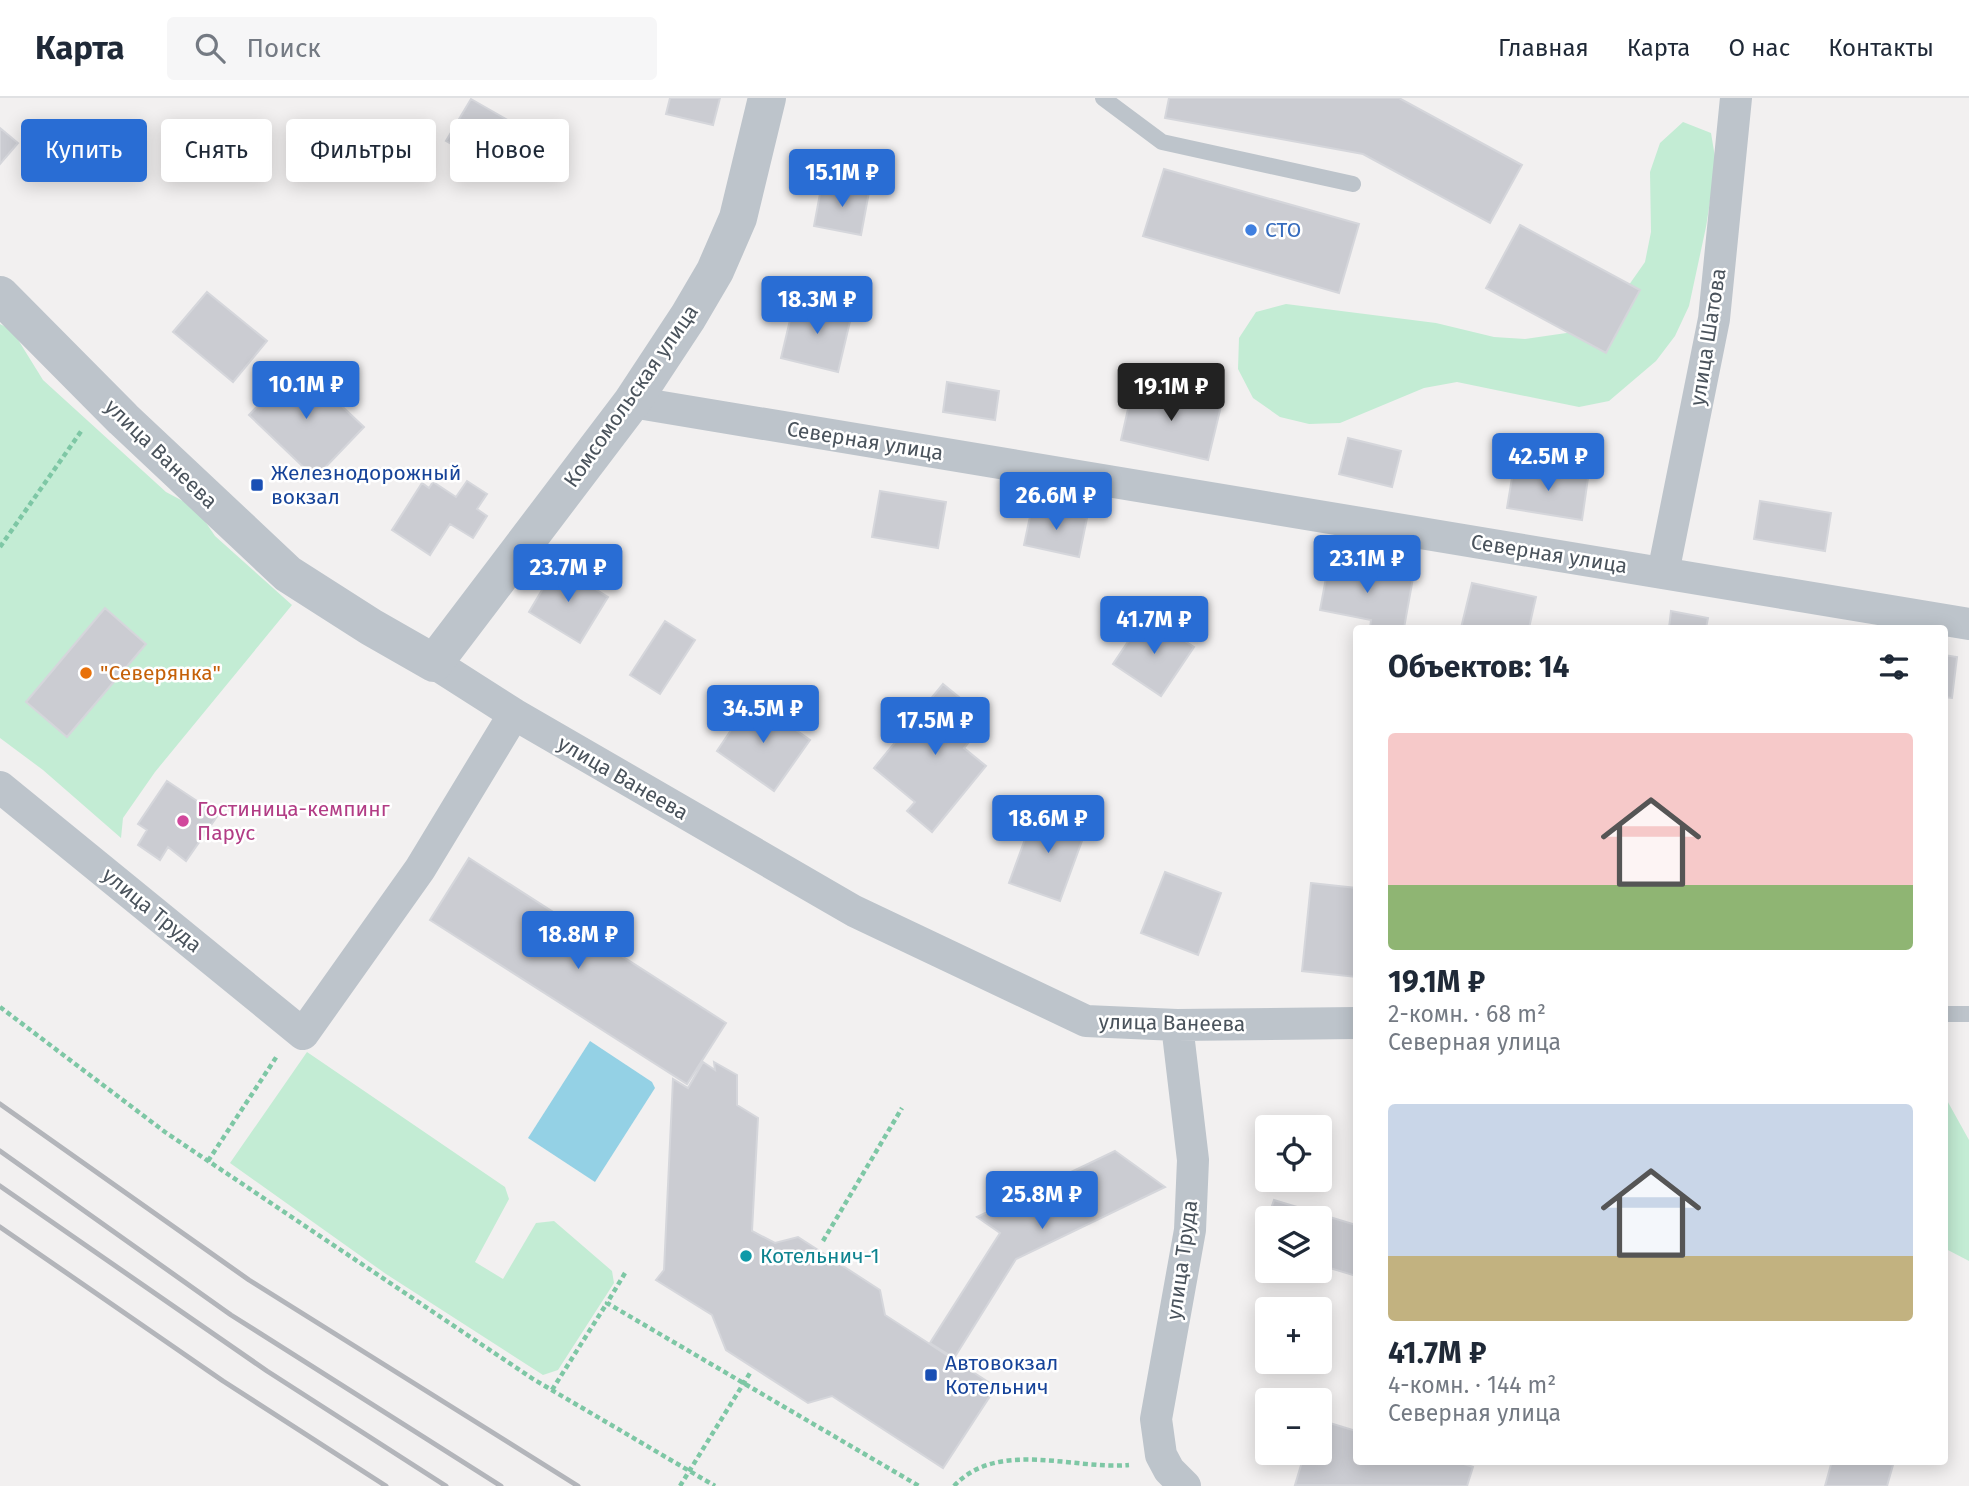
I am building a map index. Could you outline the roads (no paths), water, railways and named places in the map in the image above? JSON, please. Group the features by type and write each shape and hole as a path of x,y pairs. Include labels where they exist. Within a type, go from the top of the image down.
{"street":[{"name":"Комсомольская улица","path":"434,663 632,402 688,317 715,271 738,218 767,98"},
{"name":"улица Шатова","path":"1663,573 1714,320 1736,98"},
{"name":"улица Ванеева","path":"0,295 103,399 288,574 514,714 854,911 1086,1021 1177,1025 1353,1023"},
{"name":"Северная улица","path":"632,402 1969,624"},
{"name":"улица Труда","path":"0,787 300,1030 420,869 514,714"},
{"name":"улица Труда","path":"1175,1474 1161,1455 1156,1419 1190,1230 1193,1160 1177,1025"}],"lane":[{"path":"1103,98 1162,142 1353,184"},
{"path":"1948,1014 1969,1014"}],"water":[{"path":"590,1041 652,1082 655,1088 595,1182 528,1138"}],"railway":[{"path":"0,1104 249,1280 578,1486"},
{"path":"0,1151 231,1315 501,1486"},
{"path":"0,1186 267,1371 446,1486"},
{"path":"0,1227 223,1381 386,1486"}],"place":[{"name":"СТО","path":"1251,230"},
{"name":"Железнодорожный вокзал","path":"257,485"},
{"name":"\"Северянка\"","path":"86,673"},
{"name":"Гостиница-кемпинг Парус","path":"183,821"},
{"name":"Котельнич-1","path":"746,1256"},
{"name":"Автовокзал Котельнич","path":"931,1375"}]}
